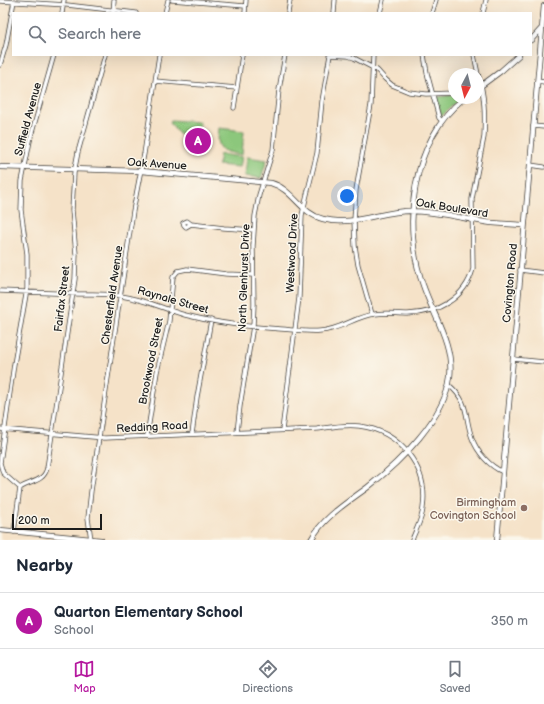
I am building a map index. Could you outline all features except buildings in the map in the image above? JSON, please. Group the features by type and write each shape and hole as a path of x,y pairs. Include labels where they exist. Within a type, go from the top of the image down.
{"street":[{"path":"62,12 64,0"},
{"path":"0,1 64,5 113,12 114,0"},
{"path":"165,12 168,0"},
{"path":"172,0 246,6"},
{"path":"245,12 246,0"},
{"path":"288,12 290,0"},
{"path":"334,12 335,0"},
{"path":"380,12 383,0"},
{"path":"432,12 436,0"},
{"path":"483,12 486,0"},
{"path":"0,65 6,45 14,1"},
{"name":"Covington Road","path":"496,540 544,6"},
{"path":"532,39 543,27"},
{"name":"Suffield Avenue","path":"20,488 5,475 1,468 0,461 26,292 27,254 21,210 24,168 34,124 54,56"},
{"name":"Fairfax Street","path":"20,488 41,479 45,475 47,468 76,267 72,210 75,169 105,56"},
{"name":"Chesterfield Avenue","path":"91,540 88,512 135,200 159,56"},
{"path":"234,108 242,56"},
{"name":"North Glenhurst Drive","path":"237,432 253,326 254,230 259,195 273,150 285,56"},
{"name":"Westwood Drive","path":"282,430 299,298 301,223 303,207 317,153 322,101 329,56"},
{"path":"340,56 351,57 374,68 388,82 401,90 416,94 448,93"},
{"path":"373,56 374,68 371,105 356,190 354,220 354,240 358,265 372,314 416,313 433,310 457,296 469,280 473,264 472,220 474,188 484,137 484,104"},
{"path":"424,56 427,73 439,118 442,121"},
{"path":"474,56 477,68"},
{"path":"484,84 501,72 517,56"},
{"path":"155,81 237,88"},
{"path":"537,81 544,82"},
{"path":"311,540 320,527 334,513 382,476 407,451 434,417 449,385 451,368 449,351 423,287 416,260 413,232 415,188 422,161 431,137 442,121 458,104"},
{"path":"533,126 544,127"},
{"path":"530,165 544,167"},
{"name":"Oak Avenue","path":"0,167 141,171 263,182 274,184 283,188 292,194 303,207"},
{"name":"Oak Boulevard","path":"303,207 312,214 323,219 335,221 354,220 385,213 414,211 444,214 496,224 524,225"},
{"path":"191,224 254,230"},
{"name":"Brookwood Street","path":"147,436 158,368 170,310 172,280 176,273 187,269 226,274 253,275"},
{"path":"520,270 544,273"},
{"name":"Raynale Street","path":"0,291 121,296 145,300 183,315 253,326 295,330 316,331 338,328 372,314"},
{"path":"192,434 211,320"},
{"path":"513,359 544,362"},
{"path":"449,385 463,403 467,414 472,439 476,447 482,456 493,466 503,472"},
{"name":"Redding Road","path":"0,429 100,438 304,429 345,425 364,427 387,436 407,451"},
{"path":"407,451 419,472 424,494 422,516 412,540"},
{"path":"14,532 20,488"},
{"path":"0,530 101,540"}],"green space":[{"path":"448,96 448,104 454,104 441,117 436,97"},
{"path":"171,120 200,122 198,136 179,134 170,123"},
{"path":"219,128 244,131 242,155 229,152 219,145"},
{"path":"220,154 242,157 240,167 218,165"},
{"path":"247,157 267,160 261,178 245,176"}],"place":[{"name":"Quarton Elementary School","path":"198,141"},
{"name":"Birmingham Covington School","path":"524,508"}]}
